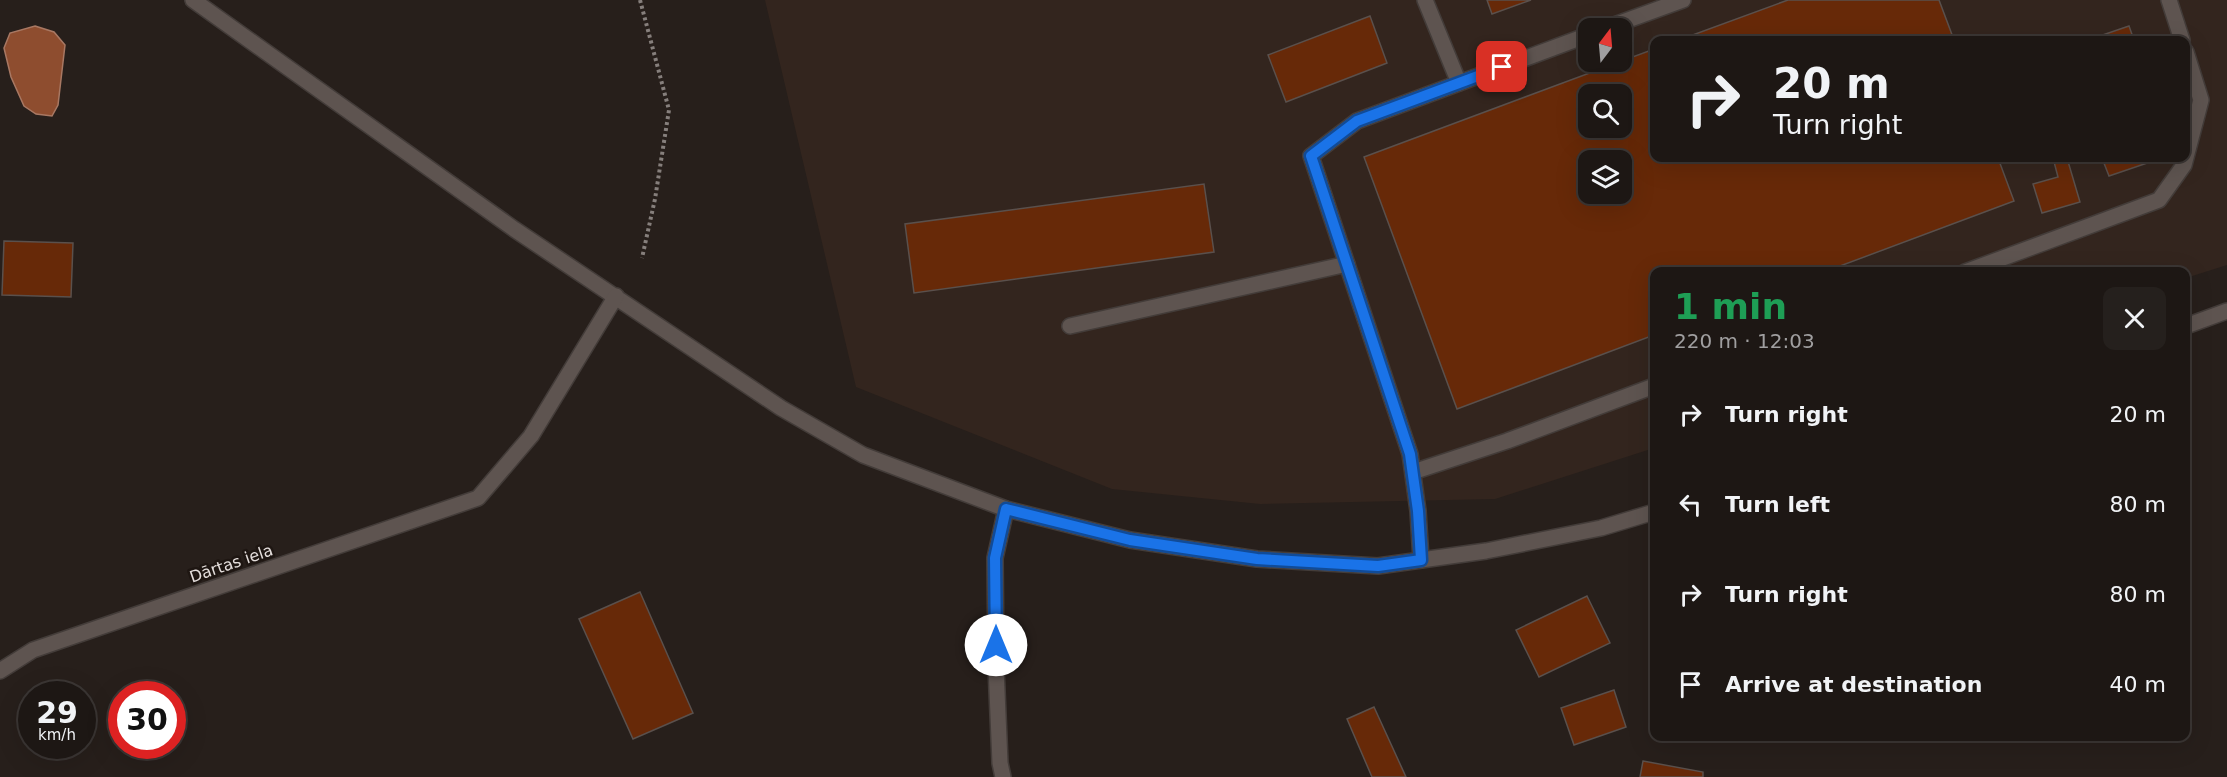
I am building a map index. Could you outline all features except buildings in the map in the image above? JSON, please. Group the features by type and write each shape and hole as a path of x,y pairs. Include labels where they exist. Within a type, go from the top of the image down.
{"street":[{"path":"193,0 514,229 781,408 863,455 1006,509 1130,540 1257,559 1378,566 1509,547 1601,528 1650,513"},
{"path":"1425,0 1459,83"},
{"path":"1632,19 1683,0"},
{"path":"2169,0 2181,36"},
{"path":"1421,560 1418,511 1410,454 1311,156 1357,121 1578,39"},
{"path":"2190,65 2201,100 2190,142"},
{"path":"1978,267 2159,200 2185,162"},
{"path":"1070,326 1347,264"},
{"name":"Dārtas iela","path":"0,671 33,650 478,498 531,436 616,296"},
{"path":"2190,325 2227,311"},
{"path":"1413,472 1507,441 1650,387"},
{"path":"1003,777 1000,763 996,667 995,558 1006,509"}],"path":[{"path":"640,0 669,110 655,199 642,258"}],"shaded area":[{"path":"765,0 2227,0 2227,265 2190,277 2190,267 1650,267 1650,449 1495,499 1260,504 1112,489 856,387"},
{"path":"35,26 54,32 65,45 58,105 52,116 36,114 24,106 11,77 4,48 10,33"}],"route":[{"path":"996,645 995,558 1006,509 1130,540 1257,559 1378,566 1421,560 1418,511 1410,454 1311,156 1357,121 1502,67"}]}
